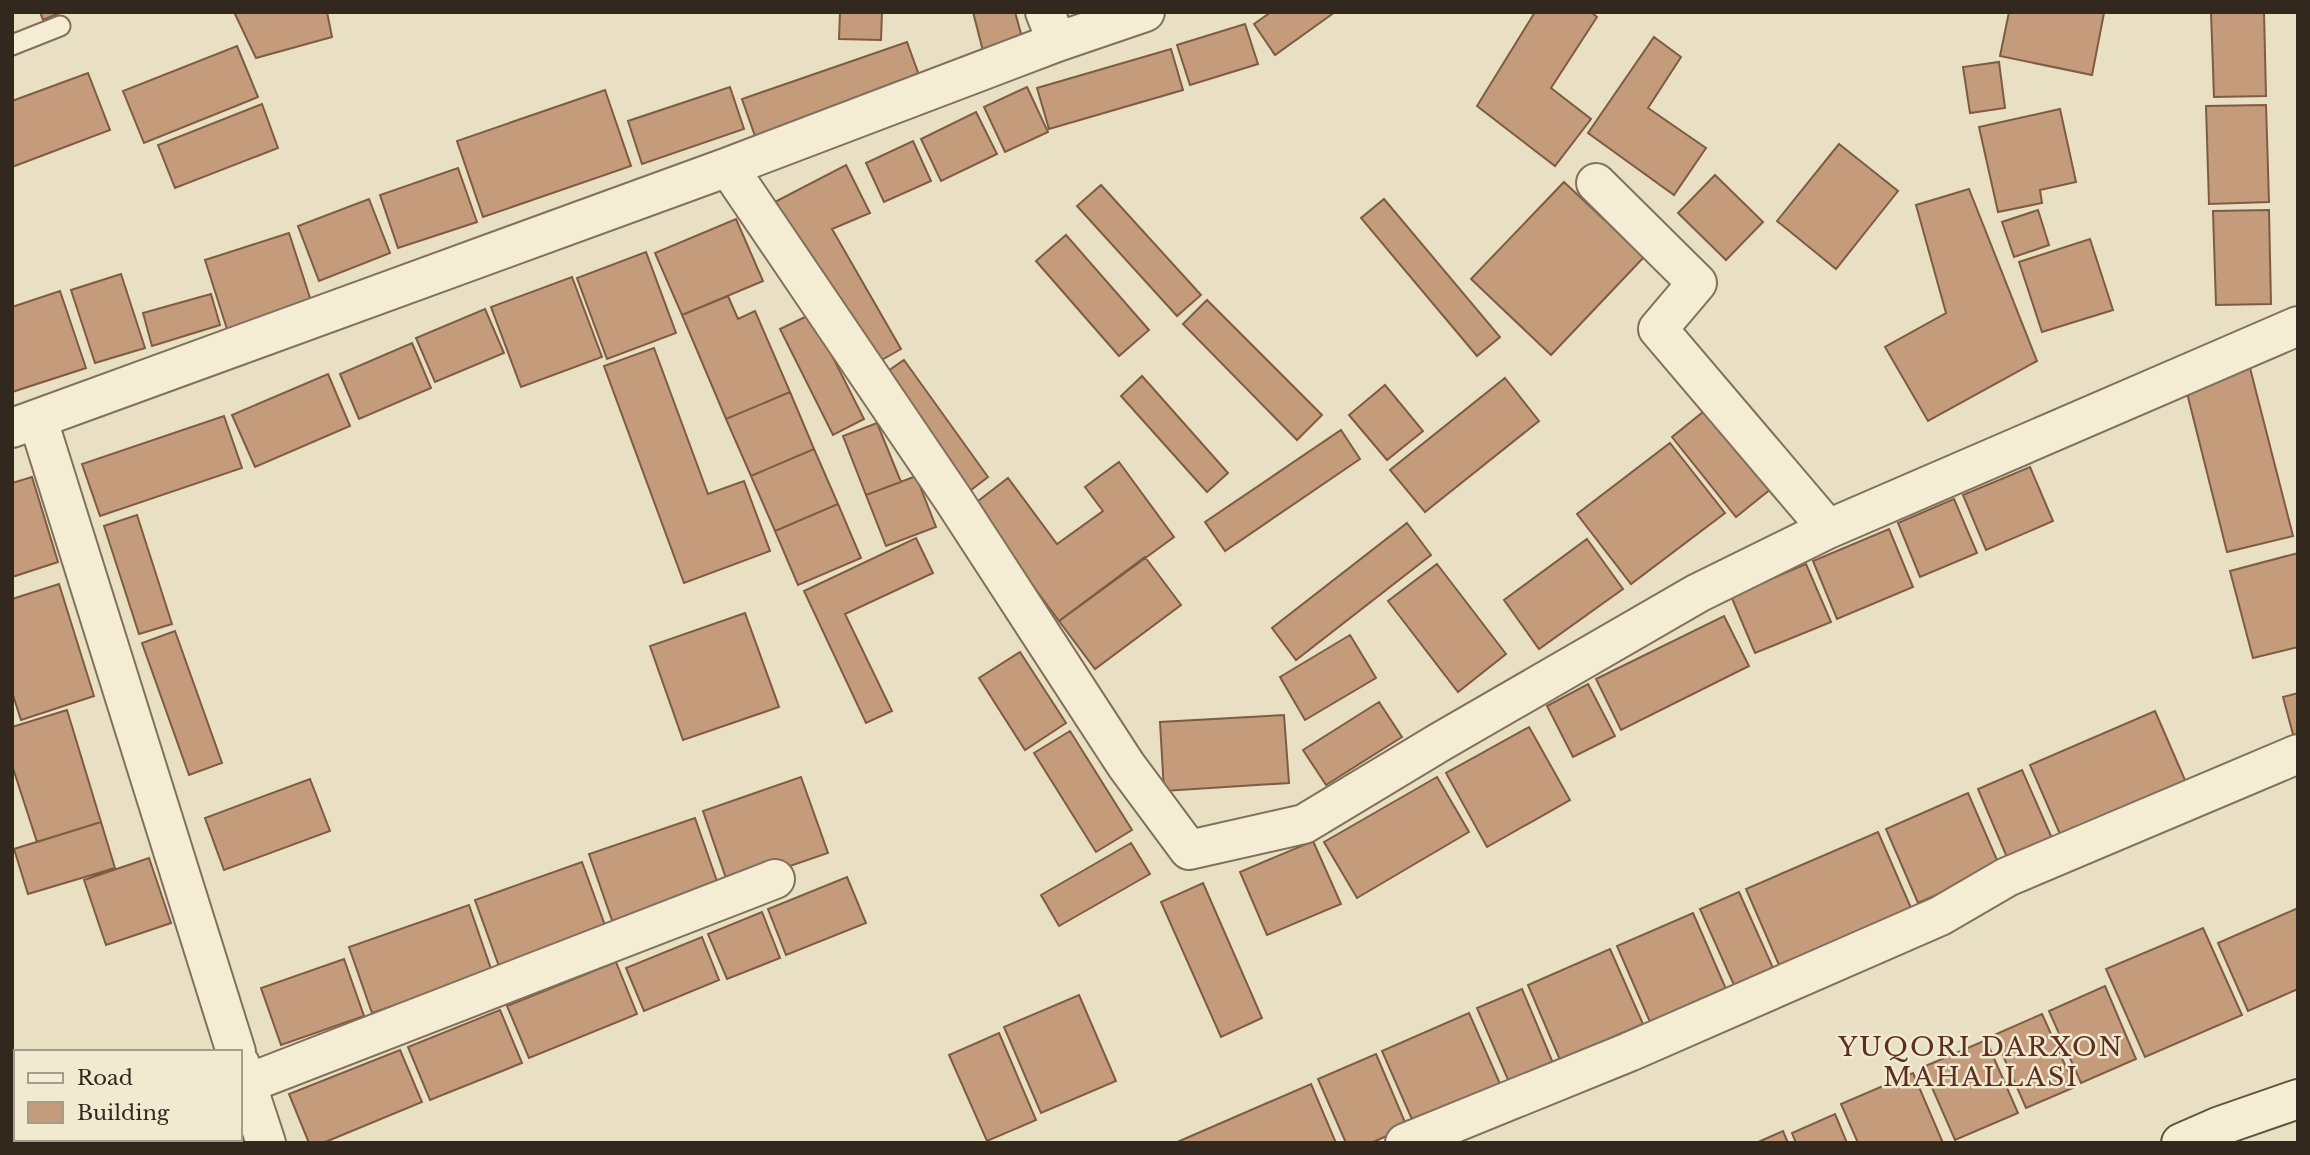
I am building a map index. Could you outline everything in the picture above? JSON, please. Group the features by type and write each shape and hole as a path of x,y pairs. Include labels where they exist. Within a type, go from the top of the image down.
{"street":[{"path":"235,1050 25,424 727,167 1051,27 1145,12"},
{"path":"727,167 953,499 1126,765 1189,850 1304,824 1698,593 1828,529 2298,326"},
{"path":"1596,183 1697,283 1658,329 1828,529"},
{"path":"1405,1143 1629,1052 1940,916 2007,877 2298,754"},
{"path":"242,1067 775,879"},
{"path":"242,1070 267,1143"},
{"path":"2181,1143 2220,1126 2298,1099"}],"lane":[{"path":"12,45 60,26"}],"building":[{"path":"40,12 62,12 43,20"},
{"path":"234,12 327,12 332,37 256,58"},
{"path":"840,12 882,12 881,40 839,39"},
{"path":"973,12 1015,12 1023,41 983,51"},
{"path":"1271,12 1335,12 1275,55 1254,24"},
{"path":"1535,12 1591,12 1597,17 1551,88 1591,119 1555,166 1477,106"},
{"path":"2009,12 2104,13 2092,75 2000,56"},
{"path":"2211,12 2264,12 2266,96 2214,97"},
{"path":"1245,24 1258,64 1190,85 1177,45"},
{"path":"1654,37 1681,57 1648,108 1706,148 1674,195 1588,133"},
{"path":"907,42 920,78 755,136 742,99"},
{"path":"237,46 258,97 144,143 123,91"},
{"path":"1171,49 1183,90 1049,129 1037,88"},
{"path":"1999,62 2005,108 1970,113 1963,67"},
{"path":"88,73 110,130 12,167 12,101"},
{"path":"730,87 744,129 642,164 628,121"},
{"path":"1027,87 1048,132 1005,152 984,107"},
{"path":"605,90 631,166 483,217 457,141"},
{"path":"262,104 278,148 175,188 158,145"},
{"path":"2266,105 2269,202 2209,204 2206,106"},
{"path":"2060,109 2076,182 2040,190 2042,203 1998,212 1979,127"},
{"path":"976,112 997,154 941,181 921,139"},
{"path":"913,141 931,181 884,202 866,163"},
{"path":"1839,144 1898,191 1836,269 1777,221"},
{"path":"846,165 870,213 832,229 901,349 866,369 771,204"},
{"path":"458,168 477,222 398,248 380,195"},
{"path":"1715,175 1763,222 1726,260 1678,213"},
{"path":"1564,182 1644,257 1551,355 1471,279"},
{"path":"1101,185 1201,295 1177,316 1077,206"},
{"path":"1969,189 2037,361 1928,421 1885,347 1946,313 1916,205"},
{"path":"369,199 390,253 319,281 298,226"},
{"path":"1384,199 1500,337 1477,356 1361,218"},
{"path":"2038,210 2049,245 2014,257 2002,222"},
{"path":"2269,210 2271,304 2216,305 2213,211"},
{"path":"736,219 763,281 682,315 655,253"},
{"path":"289,233 311,301 227,329 205,260"},
{"path":"1066,235 1149,330 1119,356 1036,261"},
{"path":"2090,239 2113,310 2042,332 2019,262"},
{"path":"646,252 676,333 607,359 577,278"},
{"path":"121,274 145,348 95,363 71,290"},
{"path":"572,277 602,357 521,387 491,307"},
{"path":"60,291 86,368 12,392 12,307"},
{"path":"211,294 220,325 152,346 143,313"},
{"path":"728,296 738,319 755,311 790,392 726,419 682,315"},
{"path":"1207,300 1322,415 1297,440 1183,324"},
{"path":"485,309 504,353 435,382 416,338"},
{"path":"811,314 864,419 833,435 780,329"},
{"path":"412,343 431,388 359,419 340,374"},
{"path":"654,348 708,494 744,481 770,551 684,583 604,366"},
{"path":"904,360 988,477 963,496 878,378"},
{"path":"2250,368 2293,536 2227,552 2185,385"},
{"path":"328,374 350,426 255,467 232,415"},
{"path":"1142,376 1228,473 1207,492 1121,396"},
{"path":"1505,378 1539,421 1425,512 1390,470"},
{"path":"1385,385 1423,431 1387,460 1349,415"},
{"path":"790,392 814,449 751,476 726,419"},
{"path":"1713,404 1777,484 1736,517 1672,437"},
{"path":"224,416 242,468 100,516 82,464"},
{"path":"877,423 901,482 866,495 843,436"},
{"path":"1341,430 1360,459 1225,551 1205,522"},
{"path":"1670,443 1725,513 1631,584 1577,514"},
{"path":"814,449 838,504 775,531 751,476"},
{"path":"1119,462 1174,537 1059,621 973,505 1008,478 1057,544 1103,511 1085,487"},
{"path":"2030,467 2053,521 1986,550 1963,495"},
{"path":"916,476 936,527 886,546 866,495"},
{"path":"32,477 58,562 12,577 12,483"},
{"path":"1954,499 1977,553 1920,577 1898,523"},
{"path":"838,504 861,558 798,585 775,531"},
{"path":"137,515 172,624 139,634 104,526"},
{"path":"1407,523 1431,555 1296,660 1272,628"},
{"path":"1889,529 1913,587 1837,619 1813,561"},
{"path":"916,538 933,573 845,614 892,711 866,723 804,591"},
{"path":"1587,539 1623,589 1539,649 1504,600"},
{"path":"2298,553 2298,647 2253,658 2230,571"},
{"path":"1145,557 1181,605 1095,669 1059,621"},
{"path":"1437,564 1506,654 1458,692 1388,601"},
{"path":"1806,564 1831,622 1755,653 1731,596"},
{"path":"59,584 94,696 21,720 12,692 12,599"},
{"path":"745,613 779,707 683,740 650,646"},
{"path":"1724,616 1749,666 1621,730 1596,679"},
{"path":"175,631 222,763 189,775 142,643"},
{"path":"1350,635 1376,678 1305,720 1280,677"},
{"path":"1020,652 1066,723 1025,750 979,678"},
{"path":"1588,684 1615,736 1573,757 1547,706"},
{"path":"2298,693 2298,737 2294,738 2283,697"},
{"path":"1379,702 1402,737 1326,785 1303,750"},
{"path":"67,710 101,822 37,842 12,765 12,727"},
{"path":"2155,711 2188,787 2063,841 2030,765"},
{"path":"1284,715 1289,783 1164,791 1160,722"},
{"path":"1529,727 1570,800 1487,847 1446,773"},
{"path":"1070,731 1132,830 1096,852 1034,753"},
{"path":"2022,770 2054,843 2009,862 1978,789"},
{"path":"801,777 828,853 729,887 703,811"},
{"path":"1437,777 1469,832 1357,898 1324,842"},
{"path":"310,779 330,831 224,870 205,818"},
{"path":"1968,793 2000,867 1918,903 1886,829"},
{"path":"695,818 720,890 614,926 589,854"},
{"path":"101,822 115,868 28,894 14,849"},
{"path":"1878,832 1911,908 1779,965 1746,889"},
{"path":"1313,841 1341,904 1267,935 1240,872"},
{"path":"1131,843 1150,874 1059,926 1041,895"},
{"path":"149,858 171,923 106,945 84,880"},
{"path":"582,862 607,931 500,969 475,900"},
{"path":"847,877 866,923 786,955 768,909"},
{"path":"1203,883 1262,1018 1221,1037 1161,902"},
{"path":"1739,892 1773,968 1734,985 1700,909"},
{"path":"469,905 492,972 372,1013 349,947"},
{"path":"2298,908 2298,989 2248,1011 2218,943"},
{"path":"762,912 780,958 727,979 708,934"},
{"path":"1693,913 1726,989 1650,1022 1617,946"},
{"path":"2203,928 2242,1015 2145,1057 2106,969"},
{"path":"702,937 719,980 644,1011 626,968"},
{"path":"1610,949 1643,1024 1560,1060 1528,985"},
{"path":"344,959 364,1016 281,1045 261,988"},
{"path":"616,962 637,1014 529,1058 507,1006"},
{"path":"2105,986 2136,1059 2081,1083 2049,1011"},
{"path":"1522,989 1553,1063 1509,1082 1477,1008"},
{"path":"1079,995 1116,1081 1041,1113 1004,1027"},
{"path":"500,1010 522,1063 430,1100 408,1047"},
{"path":"1469,1013 1501,1086 1414,1124 1382,1051"},
{"path":"2042,1014 2075,1087 2026,1108 1994,1035"},
{"path":"999,1033 1036,1120 987,1141 949,1055"},
{"path":"1986,1040 2018,1113 1955,1140 1923,1067"},
{"path":"400,1050 422,1102 323,1143 309,1143 289,1094"},
{"path":"1376,1054 1407,1127 1371,1143 1346,1143 1318,1079"},
{"path":"1913,1073 1943,1143 1858,1143 1841,1104"},
{"path":"1311,1084 1336,1143 1175,1143"},
{"path":"1835,1114 1847,1143 1796,1143 1792,1133"},
{"path":"1783,1131 1788,1143 1756,1143"}],"district":[{"name":"YUQORI DARXON MAHALLASI","path":"1981,1062"}]}
